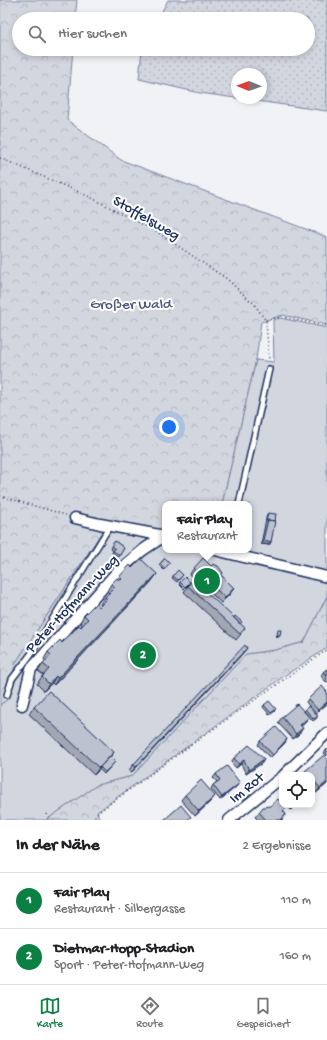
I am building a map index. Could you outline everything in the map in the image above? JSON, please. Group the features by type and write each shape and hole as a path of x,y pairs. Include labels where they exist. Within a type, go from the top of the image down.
{"street":[{"path":"75,518 162,536"},
{"name":"Peter-Hofmann-Weg","path":"22,705 31,669 116,574 143,550 162,537"},
{"path":"232,553 327,577"},
{"name":"Im Rot","path":"287,772 327,733"},
{"name":"Im Rot","path":"229,820 279,779"}],"lane":[{"path":"240,501 269,369"},
{"path":"7,695 12,679 31,654 110,526"}],"path":[{"name":"Stoffelsweg","path":"0,158 88,196 157,232 227,279 255,305 266,320"},
{"path":"269,369 266,320 282,317 327,326"},
{"path":"0,496 75,518"},
{"path":"93,820 96,814 170,759 252,700 327,650"},
{"path":"47,814 49,820"}],"green space":[{"name":"Großer Wald","path":"0,0 77,0 76,12 12,12 12,56 72,56 67,120 121,160 327,237 327,325 283,315 261,322 256,360 223,501 162,501 162,541 102,532 15,664 9,698 0,705"},
{"path":"168,0 327,0 327,111 267,102 267,68 231,68 231,97 200,93 139,79 141,56 315,56 315,12 162,12"},
{"path":"280,318 327,328 327,596 304,642 275,650 246,654 132,776 97,785 46,820 0,820 0,705 9,698 15,664 103,531 162,541 162,553 252,553 252,501 223,501 256,360 274,362 273,320"},
{"path":"327,596 327,648 287,674 97,812 100,820 46,820 97,785 132,776 246,654 275,650 304,642"}],"building":[{"path":"268,513 276,514 275,521 266,521"},
{"path":"268,520 275,521 271,542 263,540"},
{"path":"115,541 124,548 120,555 113,551 115,549 111,546"},
{"path":"165,558 170,563 165,568 160,564"},
{"path":"203,558 211,566 213,564 218,566 223,573 221,575 234,588 225,598 212,585 209,586 194,568"},
{"path":"141,559 157,574 58,678 56,676 49,684 42,677 49,669 43,664 51,655 48,652 60,640 62,643 79,625 81,627 88,619 84,615 96,603 99,607 107,599 105,597 115,587 111,584 117,578 120,581 122,579 119,577 130,565 132,568"},
{"path":"178,570 183,575 178,580 173,576"},
{"path":"185,577 190,582 185,587 180,582"},
{"path":"193,580 245,628 240,634 188,586"},
{"path":"235,616 242,622 240,624 234,618"},
{"path":"278,630 281,630 280,635 277,635"},
{"path":"245,645 247,648 136,767 133,765"},
{"path":"327,669 327,676 323,672"},
{"path":"322,686 327,692 327,702 318,710 308,699"},
{"path":"49,691 114,752 99,768 34,707"},
{"path":"269,701 276,709 271,713 264,705"},
{"path":"297,704 309,717 300,725 303,728 296,734 282,717"},
{"path":"309,706 318,716 314,719 305,709"},
{"path":"276,727 287,739 273,755 260,741"},
{"path":"249,745 264,759 249,770 244,760 239,764 234,758"},
{"path":"324,755 327,758 327,782 320,788 315,782 315,772 305,771"},
{"path":"110,757 115,762 105,772 100,767"},
{"path":"227,766 240,783 222,797 213,785 220,780 216,774"},
{"path":"201,780 215,796 199,811 185,795"},
{"path":"278,799 279,808 286,808 283,811 286,814 281,820 266,820 259,812 263,807 270,806"},
{"path":"181,805 191,817 187,820 164,820"}],"place":[{"name":"Fair Play","path":"207,581"},
{"name":"Dietmar-Hopp-Stadion","path":"143,655"}]}
